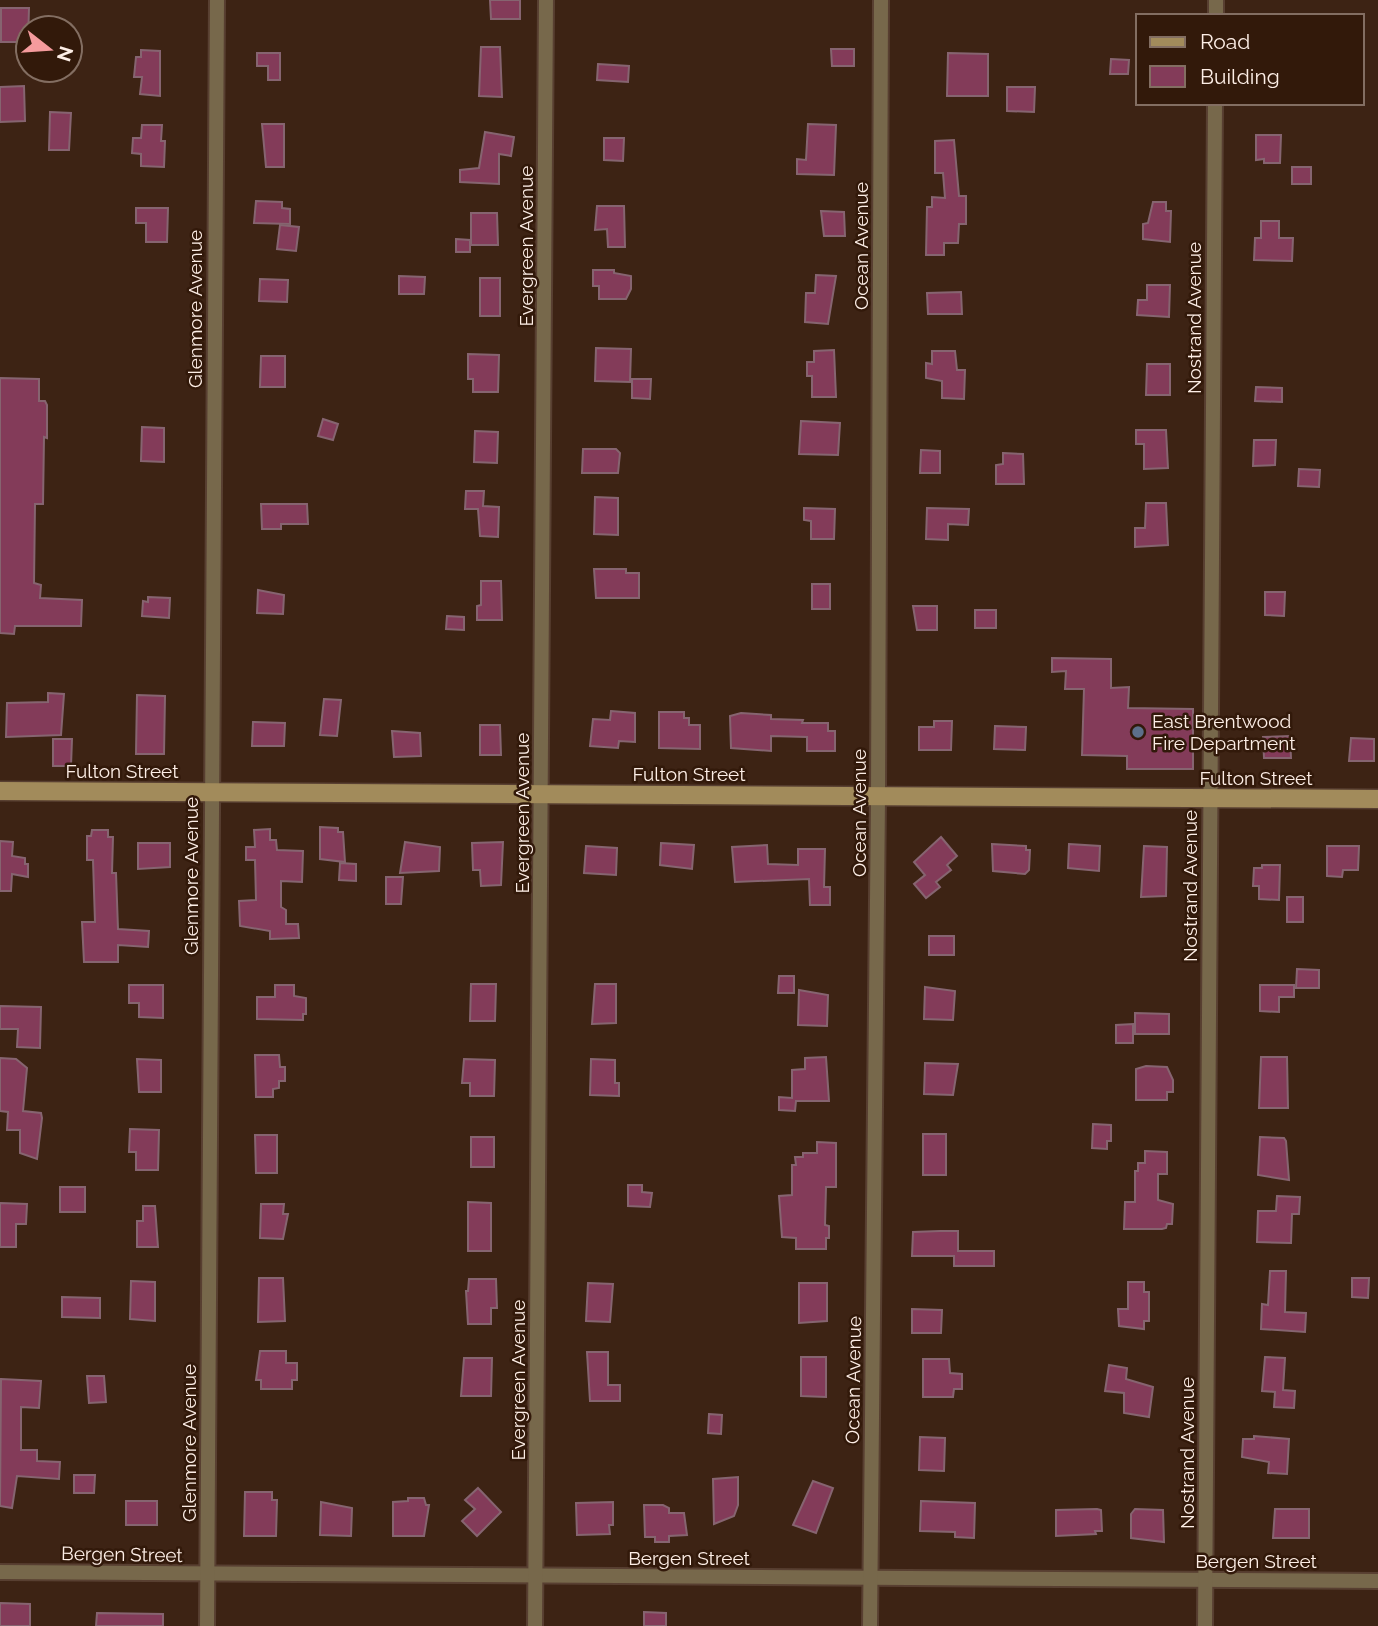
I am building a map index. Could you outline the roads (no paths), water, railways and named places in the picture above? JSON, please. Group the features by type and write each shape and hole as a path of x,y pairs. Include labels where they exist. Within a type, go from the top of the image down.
{"street":[{"name":"Glenmore Avenue","path":"207,1626 217,0"},
{"name":"Evergreen Avenue","path":"535,1626 547,0"},
{"name":"Ocean Avenue","path":"870,1626 878,796 881,0"},
{"name":"Nostrand Avenue","path":"1205,1626 1215,105"},
{"name":"Fulton Street","path":"0,791 1378,799"},
{"name":"Bergen Street","path":"0,1572 1378,1581"}],"place":[{"name":"East Brentwood Fire Department","path":"1138,732"}]}
